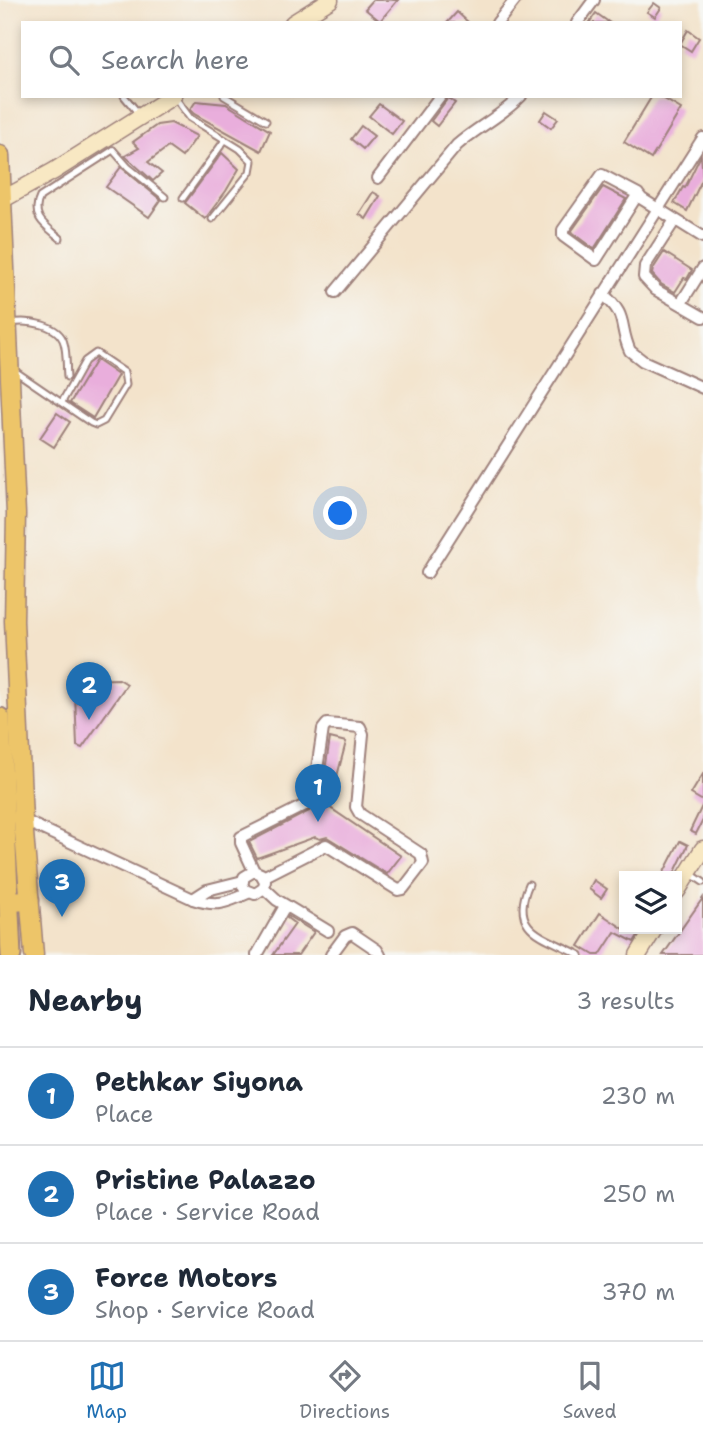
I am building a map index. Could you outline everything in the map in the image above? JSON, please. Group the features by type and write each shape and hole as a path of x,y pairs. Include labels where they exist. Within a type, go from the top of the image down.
{"highway":[{"path":"0,718 11,955"},
{"path":"9,902 29,900"}],"main road":[{"path":"0,155 16,514 14,621 23,820 36,954"}],"street":[{"path":"296,21 330,0"},
{"path":"498,21 514,0"},
{"path":"578,21 594,0"},
{"path":"1,200 109,145 141,117 171,98"},
{"path":"378,178 438,98"},
{"path":"335,292 457,145 507,110 519,98"},
{"path":"427,573 703,138"},
{"path":"638,194 596,260 563,236 563,230 602,175 638,194 703,237"},
{"path":"675,220 643,272 648,284 703,317"},
{"path":"681,303 703,268"},
{"path":"603,294 621,313 629,351 643,361 703,388"},
{"path":"248,893 243,888 246,874 260,879 326,845 398,890 403,889 423,863 421,854 360,814 356,807 363,734 360,727 327,724 323,730 313,796 309,803 241,836 240,843 260,879 285,905 328,931"},
{"path":"23,820 193,899 210,904 248,893 258,893 260,879"},
{"path":"682,882 703,849"},
{"path":"193,899 207,890 243,881"},
{"path":"257,955 285,905"},
{"path":"331,955 345,936 352,933 380,955"},
{"path":"638,955 651,934"}],"lane":[{"path":"126,98 141,117"},
{"path":"175,98 190,118 248,156 252,167 212,219"},
{"path":"227,98 266,121"},
{"path":"183,198 225,140"},
{"path":"60,238 38,219 36,209 40,197 109,145 128,167 165,197"},
{"path":"8,324 23,321 46,327 59,334 64,344 67,377"},
{"path":"10,367 91,423 101,424 126,385 124,372 96,353 85,361 62,402"},
{"path":"688,872 703,883"},
{"path":"529,884 522,900 523,919 529,927 580,955"}],"building":[{"path":"373,0 398,0 380,21 365,9"},
{"path":"654,3 661,8 655,17 647,12"},
{"path":"457,12 467,21 449,21"},
{"path":"596,13 607,21 590,21"},
{"path":"688,30 699,38 691,51 682,45"},
{"path":"448,98 455,103 437,126 431,121"},
{"path":"651,98 662,98 681,109 651,159 624,142"},
{"path":"196,101 226,104 270,131 261,151 194,114 190,110"},
{"path":"379,104 402,121 392,134 369,116"},
{"path":"546,111 558,119 551,128 540,120"},
{"path":"171,123 197,136 182,157 168,147 148,162 162,173 153,181 125,156 139,148 133,142 157,125"},
{"path":"361,126 374,136 363,149 351,139"},
{"path":"222,153 239,169 205,219 185,203"},
{"path":"701,155 703,178 687,211 674,203 683,187 685,188"},
{"path":"121,167 161,200 149,217 106,187"},
{"path":"603,187 626,199 594,249 571,232"},
{"path":"373,192 380,196 366,219 359,214"},
{"path":"664,252 692,270 675,292 661,284 652,274"},
{"path":"96,360 118,375 93,418 70,403"},
{"path":"57,413 70,422 54,447 40,438"},
{"path":"119,679 127,684 82,748 77,746 75,693 79,684 86,680"},
{"path":"330,738 346,742 329,807 401,856 387,874 327,837 315,837 257,858 249,842 315,808 321,797"},
{"path":"703,774 703,801 691,794"},
{"path":"703,804 703,820 696,834 690,831"},
{"path":"680,841 688,845 675,871 665,871"},
{"path":"594,880 607,889 601,898 589,889"},
{"path":"703,898 703,955 663,955 678,934 682,934 682,928"},
{"path":"600,913 619,926 619,934 639,934 634,942 615,932 600,955 594,955 579,946"},
{"path":"288,916 314,932 298,955 273,955 295,924"}],"place":[{"name":"Pristine Palazzo","path":"89,720"},
{"name":"Pethkar Siyona","path":"318,822"},
{"name":"Force Motors","path":"62,917"}]}
